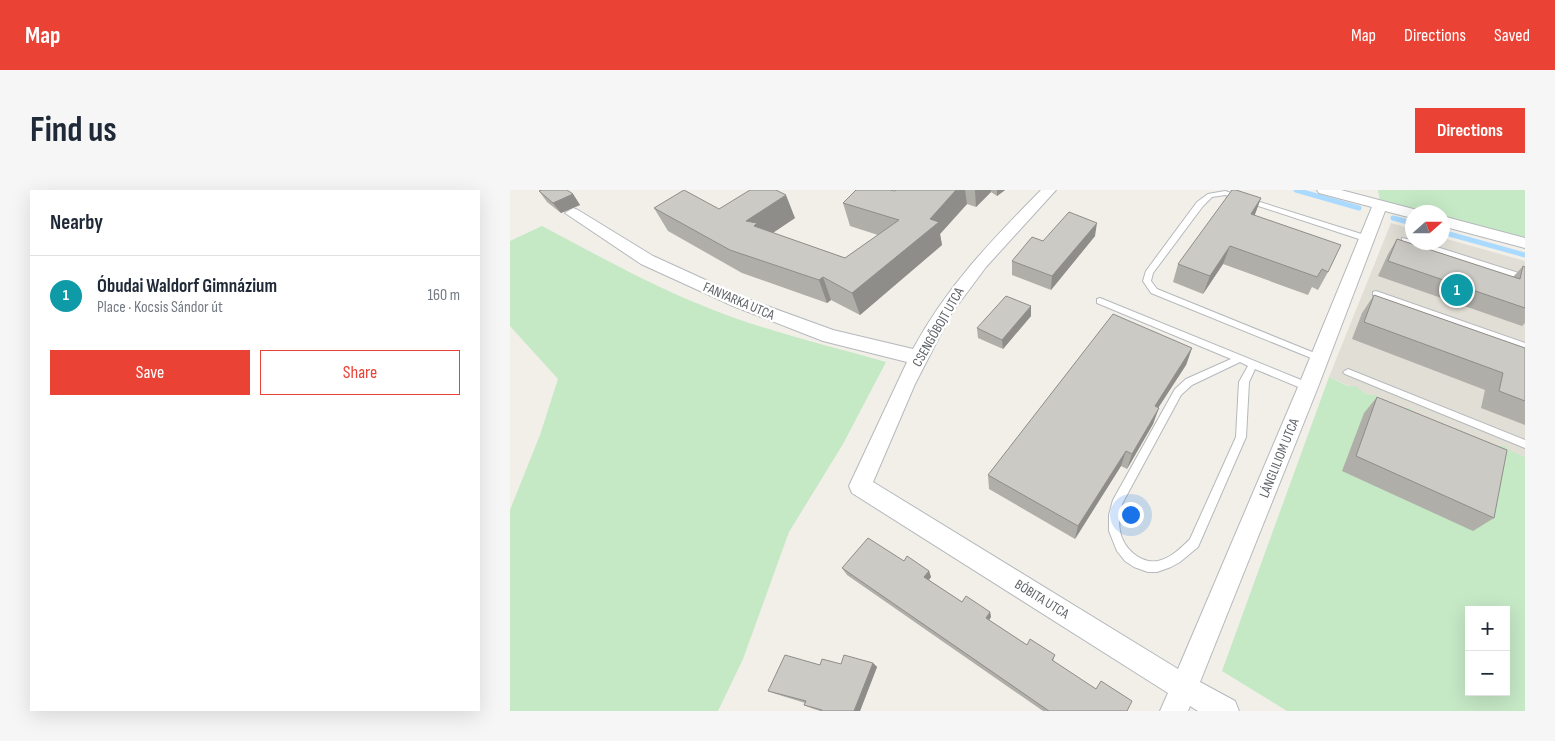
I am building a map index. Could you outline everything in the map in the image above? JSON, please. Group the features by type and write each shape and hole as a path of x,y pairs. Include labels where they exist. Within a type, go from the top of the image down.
{"street":[{"name":"CSENGŐBOJT UTCA","path":"860,486 919,358 958,290 984,256 1049,190"},
{"path":"1324,190 1405,211"},
{"name":"LÁNGLILIOM UTCA","path":"1179,700 1368,239 1380,205"},
{"name":"FANYARKA UTCA","path":"573,213 647,260 740,302 830,336 919,358"},
{"path":"1450,223 1525,243"},
{"name":"BÓBITA UTCA","path":"860,486 1179,700 1225,711"}],"lane":[{"path":"1319,358 1154,291 1147,281 1149,273 1200,204 1210,195 1225,193 1368,239"},
{"path":"1437,250 1525,278"},
{"path":"1376,294 1525,346"},
{"path":"1100,301 1308,386"},
{"path":"1240,359 1189,382 1178,392 1118,503 1113,516 1113,529 1127,556 1138,564 1147,567 1159,567 1183,555 1194,543 1241,436 1244,382 1253,364"},
{"path":"1348,372 1525,444"}],"shaded area":[{"path":"1391,223 1405,227 1405,250 1450,250 1450,240 1525,261 1525,457 1412,412 1410,408 1402,408 1383,400 1377,395 1372,396 1329,377"}],"green space":[{"path":"1378,190 1525,190 1525,239 1450,219 1450,205 1405,205 1405,207 1380,201"},
{"path":"542,226 637,276 719,312 790,336 886,362 843,444 789,532 743,659 718,711 510,711 510,510 540,435 558,379 510,326 510,241"},
{"path":"1329,377 1348,386 1356,386 1365,393 1376,395 1402,408 1410,408 1413,412 1497,446 1505,446 1509,450 1525,457 1525,711 1287,711 1222,671"}],"building":[{"path":"567,190 573,194 553,203 539,191"},
{"path":"684,190 719,209 750,190 776,190 786,195 746,221 757,223 754,226 845,258 899,220 843,203 856,190 956,190 930,219 939,222 852,293 823,277 819,280 730,250 654,208"},
{"path":"1232,190 1261,198 1251,214 1341,245 1328,272 1322,269 1317,277 1230,246 1210,276 1178,264"},
{"path":"1069,212 1097,223 1052,276 1012,261 1032,237 1043,241"},
{"path":"1397,239 1405,242 1405,250 1431,250 1520,279 1523,266 1525,267 1525,308 1388,261"},
{"path":"1374,295 1525,348 1525,401 1499,391 1503,373 1364,322"},
{"path":"1006,296 1031,306 1002,340 977,328"},
{"path":"1113,314 1192,348 1155,406 1159,408 1132,454 1126,451 1078,526 988,475"},
{"path":"1377,397 1507,450 1494,518 1356,456"},
{"path":"868,538 904,561 907,556 929,571 924,577 962,602 966,596 990,612 986,618 1027,645 1030,639 1055,655 1052,660 1096,689 1101,681 1132,701 1127,711 1049,711 842,568"},
{"path":"785,655 820,665 822,659 841,664 844,655 873,663 854,711 821,711 804,705 806,701 768,691"}],"waterway":[{"path":"1296,190 1359,208"},
{"path":"1393,218 1405,221"},
{"path":"1450,234 1525,255"}],"place":[{"name":"Óbudai Waldorf Gimnázium","path":"1457,290"}]}
